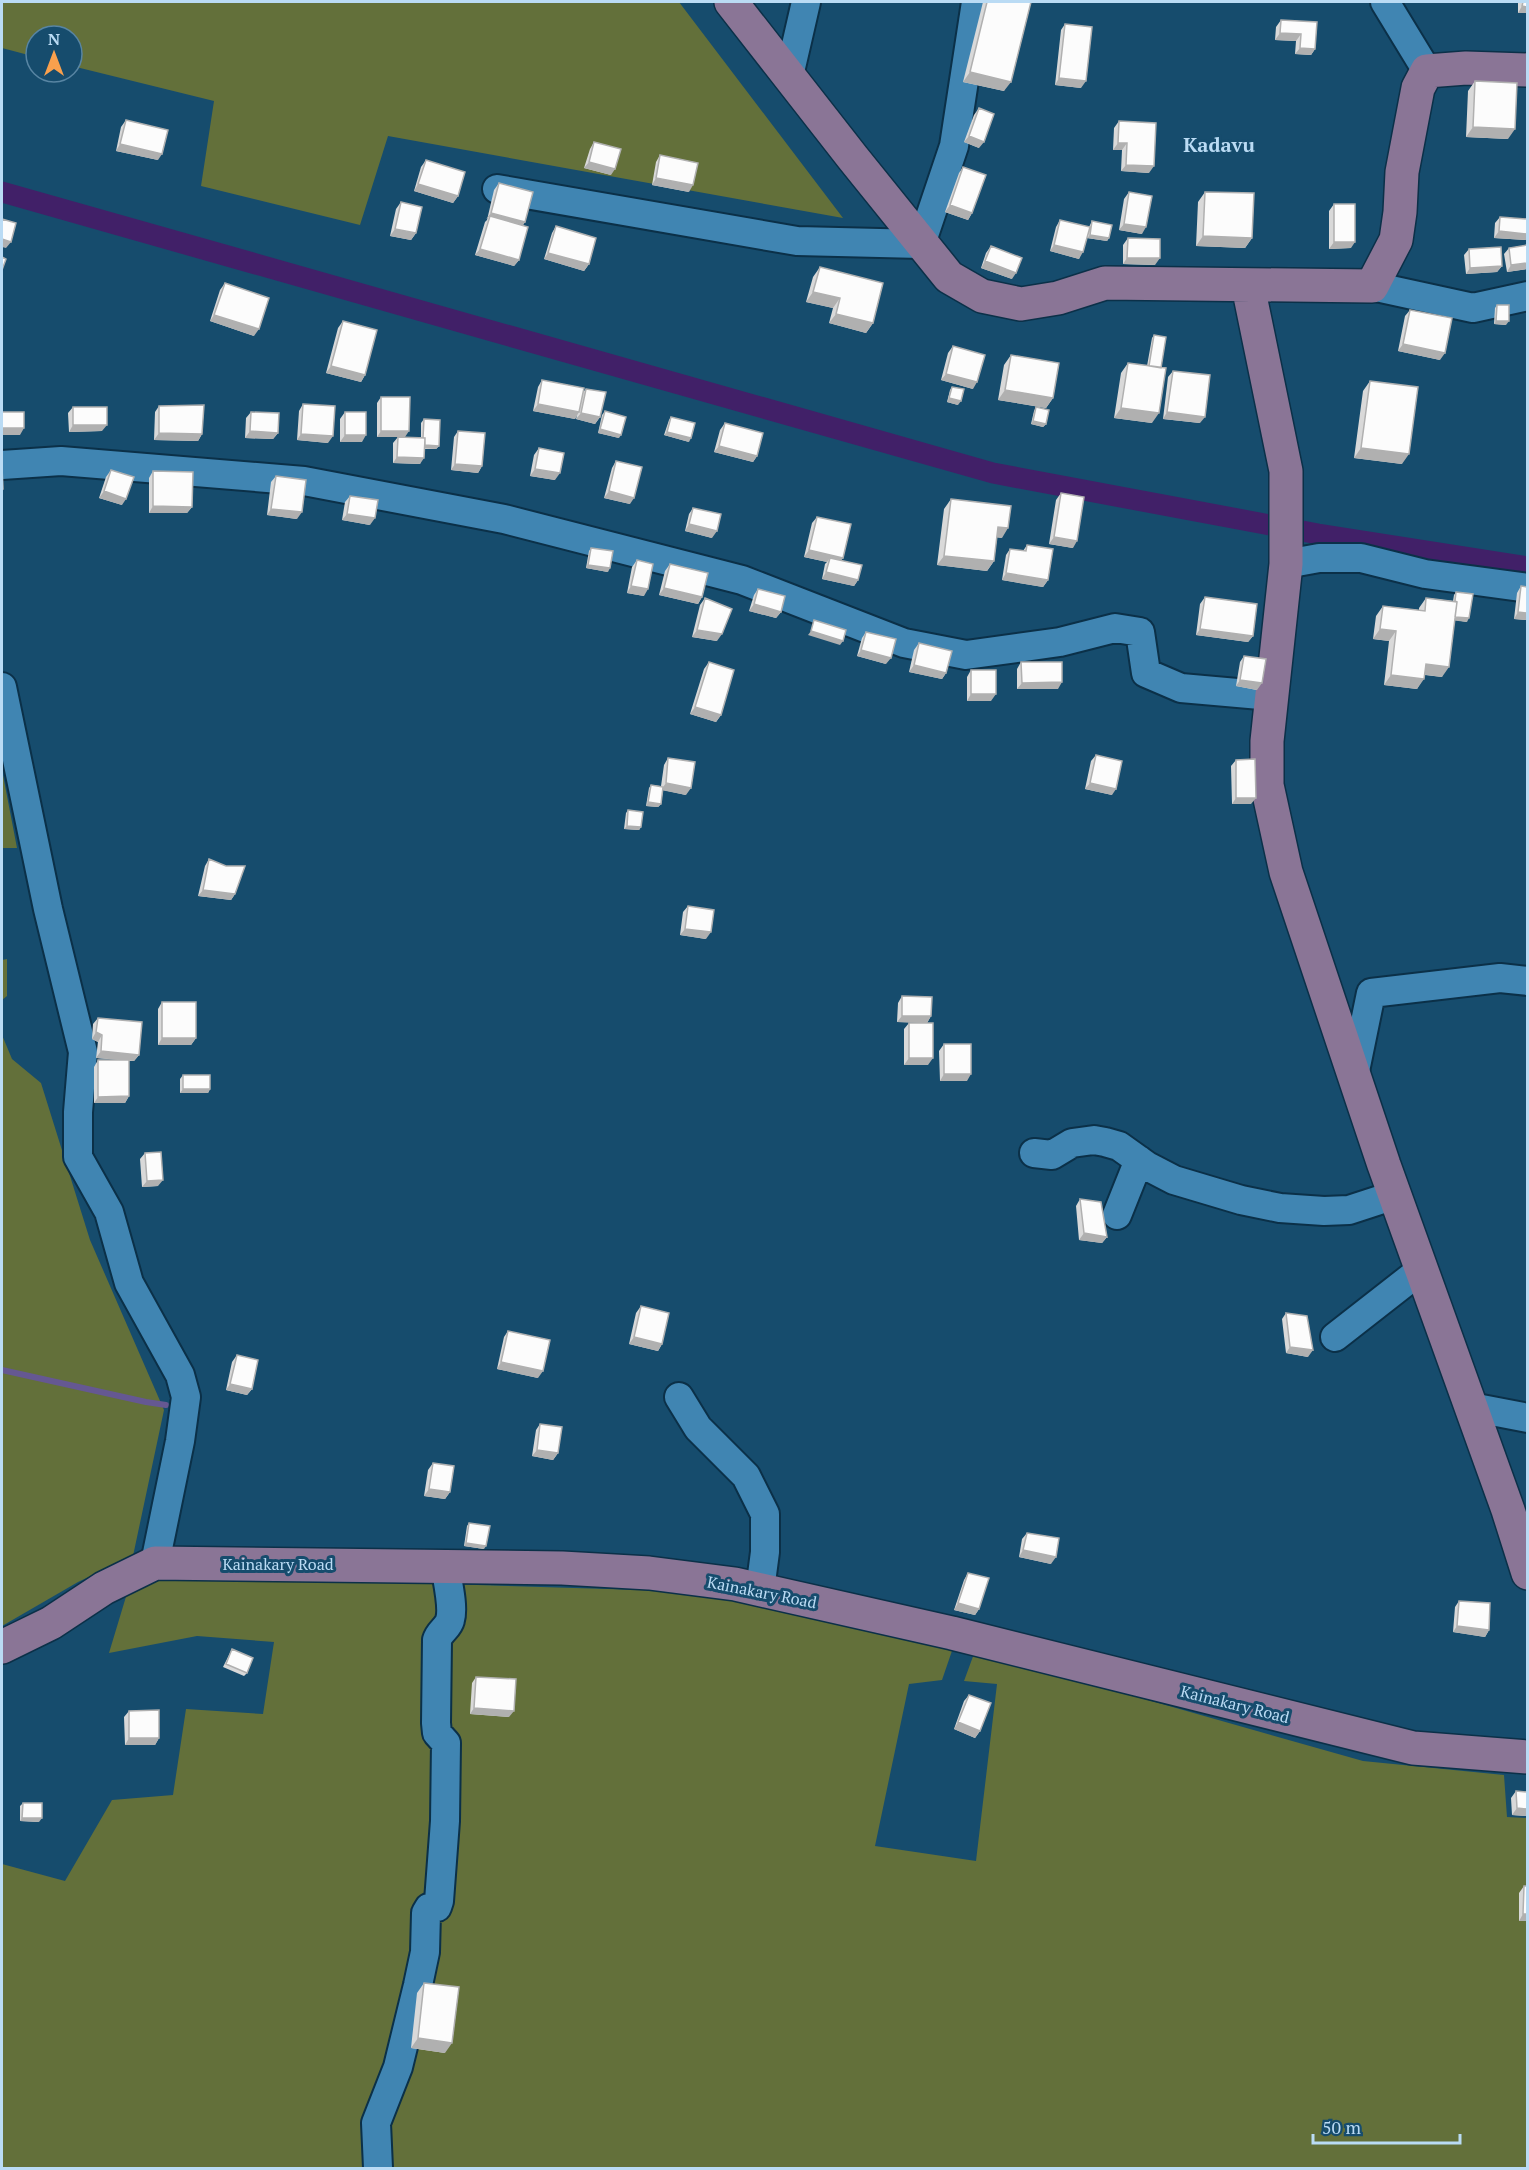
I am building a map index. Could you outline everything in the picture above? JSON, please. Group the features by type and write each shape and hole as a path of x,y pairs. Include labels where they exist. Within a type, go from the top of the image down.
{"main road":[{"path":"731,2 949,277 982,296 1021,304 1058,298 1106,283 1372,286 1396,240 1402,172 1418,88 1427,71 1466,68 1527,69"},
{"path":"1248,286 1286,471 1286,556 1267,741 1267,785 1276,828 1286,872 1354,1076 1508,1509 1527,1573"},
{"name":"Kainakary Road","path":"2,1647 51,1623 104,1588 155,1563 445,1565 649,1573 735,1584 952,1633 1413,1748 1527,1757"}],"street":[{"path":"789,76 806,2"},
{"path":"497,189 797,241 921,244 954,147 976,2"},
{"path":"1384,2 1427,71"},
{"path":"1372,286 1473,308 1527,296"},
{"path":"2,465 61,461 304,481 504,519 742,580 904,644 966,655 1060,642 1115,628 1140,632 1146,673 1181,688 1272,696"},
{"path":"1286,556 1361,558 1425,573 1527,588"},
{"path":"2,687 48,909 83,1052 78,1112 78,1157 109,1212 129,1283 180,1375 186,1397 180,1441 155,1563"},
{"path":"1354,1076 1371,993 1500,978 1527,981"},
{"path":"1034,1154 1052,1155 1072,1143 1094,1140 1119,1146 1174,1180 1240,1200 1280,1208 1324,1211 1349,1209 1395,1195"},
{"path":"1117,1215 1139,1160"},
{"path":"1335,1336 1422,1269"},
{"path":"679,1397 698,1428 746,1476 765,1514 765,1552 760,1590"},
{"path":"1471,1407 1527,1418"},
{"path":"378,2169 376,2123 398,2067 416,1995 423,1963 426,1912 429,1908 437,1907 439,1901 446,1821 446,1743 436,1730 437,1640 450,1620 451,1611 445,1565"}],"green space":[{"path":"2,2 679,2 843,218 388,136 360,225 201,186 214,101 84,69 84,24 24,24 24,54 2,48"},
{"path":"2,770 17,848 2,848"},
{"path":"7,959 7,996 2,1000 2,960"},
{"path":"2,1035 12,1059 41,1083 90,1240 164,1410 133,1556 78,1582 2,1626"},
{"path":"176,1576 707,1592 954,1645 942,1680 909,1684 875,1846 976,1861 997,1684 964,1681 975,1651 1363,1761 1504,1775 1507,1817 1527,1818 1527,2168 2,2168 2,1864 65,1881 112,1800 173,1795 186,1709 263,1714 274,1642 197,1636 109,1653 128,1590"}],"building":[{"path":"987,2 1031,2 1011,82 970,72"},
{"path":"1281,20 1317,22 1315,49 1300,48 1301,34 1280,33"},
{"path":"1065,24 1092,27 1086,81 1059,78"},
{"path":"1475,81 1517,83 1515,129 1473,127"},
{"path":"979,108 994,114 984,142 969,136"},
{"path":"126,120 168,130 162,154 120,144"},
{"path":"1119,121 1156,123 1154,166 1126,165 1127,143 1118,143"},
{"path":"594,142 621,149 615,169 589,162"},
{"path":"660,155 698,163 693,185 656,178"},
{"path":"426,160 465,172 458,196 418,184"},
{"path":"963,167 986,175 972,213 950,205"},
{"path":"499,183 533,192 525,222 491,213"},
{"path":"1129,192 1152,196 1146,227 1124,224"},
{"path":"1205,192 1254,193 1252,238 1203,236"},
{"path":"401,202 422,207 416,233 395,229"},
{"path":"1334,204 1355,204 1355,242 1334,242"},
{"path":"490,216 528,227 519,260 480,249"},
{"path":"1500,217 1527,219 1527,234 1499,231"},
{"path":"2,219 16,223 11,242 2,239"},
{"path":"1060,220 1090,227 1083,252 1054,245"},
{"path":"1092,221 1112,225 1109,238 1090,235"},
{"path":"556,226 596,238 589,264 548,253"},
{"path":"1128,238 1160,239 1160,258 1127,258"},
{"path":"1527,245 1527,263 1511,265 1509,248"},
{"path":"991,246 1022,258 1016,273 985,261"},
{"path":"1501,247 1502,266 1470,268 1469,249"},
{"path":"2,257 6,259 2,270"},
{"path":"820,267 883,283 873,323 836,314 840,298 813,292"},
{"path":"225,283 269,298 259,329 214,315"},
{"path":"1497,305 1509,305 1509,321 1496,321"},
{"path":"1410,310 1452,318 1445,353 1403,344"},
{"path":"343,321 377,330 365,375 331,366"},
{"path":"1154,335 1166,337 1161,368 1149,366"},
{"path":"953,346 985,355 977,382 946,374"},
{"path":"1011,355 1059,363 1053,398 1005,390"},
{"path":"1128,363 1166,368 1159,413 1121,408"},
{"path":"1173,371 1210,375 1205,417 1167,412"},
{"path":"542,380 584,388 579,412 538,404"},
{"path":"1370,381 1418,387 1409,454 1361,448"},
{"path":"952,387 964,389 961,401 949,398"},
{"path":"586,389 606,392 600,417 581,413"},
{"path":"381,397 410,397 409,431 381,431"},
{"path":"303,404 335,406 333,436 301,434"},
{"path":"204,405 202,434 159,433 159,406"},
{"path":"73,407 107,407 107,425 73,425"},
{"path":"1036,407 1049,410 1046,424 1033,421"},
{"path":"605,411 626,417 621,435 600,429"},
{"path":"2,412 24,412 24,428 2,428"},
{"path":"251,412 279,413 278,433 250,431"},
{"path":"345,412 366,412 366,435 345,435"},
{"path":"671,417 695,423 691,438 667,432"},
{"path":"424,419 440,420 439,446 425,445"},
{"path":"725,423 763,433 757,456 719,446"},
{"path":"458,431 485,433 482,466 455,464"},
{"path":"398,437 425,438 424,458 397,457"},
{"path":"539,448 564,453 560,473 535,469"},
{"path":"616,461 642,467 634,498 609,491"},
{"path":"111,470 134,477 126,499 104,491"},
{"path":"153,471 193,472 192,507 153,506"},
{"path":"276,476 306,480 302,512 271,509"},
{"path":"1061,493 1084,497 1077,541 1054,537"},
{"path":"350,496 378,500 375,518 347,514"},
{"path":"951,499 1011,506 1008,528 998,527 994,561 944,556"},
{"path":"693,508 721,514 717,531 689,524"},
{"path":"817,517 851,524 843,558 809,550"},
{"path":"1027,545 1053,549 1048,580 1006,573 1010,549 1026,551"},
{"path":"591,548 613,551 610,568 588,565"},
{"path":"830,558 862,565 858,580 826,572"},
{"path":"637,560 653,564 648,589 631,586"},
{"path":"670,564 708,573 702,597 664,588"},
{"path":"1521,586 1527,587 1527,613 1518,612"},
{"path":"758,589 785,596 781,612 754,604"},
{"path":"1456,592 1473,594 1469,618 1455,617"},
{"path":"1205,597 1257,604 1253,636 1200,629"},
{"path":"705,598 732,609 722,634 697,630"},
{"path":"1426,598 1457,602 1449,667 1426,664 1424,679 1391,675 1396,631 1380,629 1383,606 1425,611"},
{"path":"814,620 846,630 843,641 811,631"},
{"path":"866,632 896,639 891,658 861,650"},
{"path":"919,643 952,651 946,673 914,665"},
{"path":"1244,656 1266,659 1262,683 1240,680"},
{"path":"709,662 734,670 721,715 695,707"},
{"path":"1021,662 1062,662 1062,682 1022,683"},
{"path":"971,670 996,670 996,694 971,694"},
{"path":"1096,755 1122,761 1116,789 1090,783"},
{"path":"668,758 695,762 691,788 666,783"},
{"path":"1255,759 1256,798 1236,798 1236,760"},
{"path":"651,785 663,787 661,804 648,802"},
{"path":"628,810 643,812 641,827 627,826"},
{"path":"209,859 226,866 245,866 235,894 203,890"},
{"path":"688,906 714,910 711,932 685,929"},
{"path":"902,996 932,997 931,1016 902,1016"},
{"path":"162,1002 196,1002 196,1038 162,1038"},
{"path":"98,1018 142,1022 139,1055 101,1051 102,1035 96,1032"},
{"path":"909,1023 933,1023 933,1058 909,1058"},
{"path":"944,1044 971,1044 971,1074 944,1074"},
{"path":"98,1060 129,1060 129,1096 98,1097"},
{"path":"183,1075 210,1075 210,1089 183,1089"},
{"path":"161,1152 163,1180 147,1181 145,1153"},
{"path":"1080,1199 1101,1202 1107,1237 1084,1233"},
{"path":"641,1306 669,1313 662,1344 634,1337"},
{"path":"1286,1313 1307,1316 1313,1350 1290,1347"},
{"path":"508,1331 550,1340 543,1371 501,1362"},
{"path":"237,1355 258,1360 252,1389 230,1384"},
{"path":"540,1424 562,1427 558,1453 537,1450"},
{"path":"433,1463 454,1466 450,1492 429,1489"},
{"path":"469,1523 490,1526 486,1546 466,1543"},
{"path":"1027,1533 1059,1538 1056,1557 1023,1550"},
{"path":"968,1573 989,1578 979,1609 958,1603"},
{"path":"1459,1601 1490,1603 1489,1630 1457,1626"},
{"path":"232,1649 253,1658 247,1673 226,1664"},
{"path":"476,1677 516,1679 514,1711 474,1708"},
{"path":"969,1695 991,1703 980,1731 958,1722"},
{"path":"159,1710 159,1738 129,1738 129,1711"},
{"path":"1516,1791 1527,1792 1527,1809 1517,1808"},
{"path":"23,1803 42,1803 42,1818 22,1818"},
{"path":"1524,1886 1527,1886 1527,1914 1523,1914"},
{"path":"424,1983 459,1987 452,2043 418,2038"}],"waterway":[{"path":"2,192 993,473 1318,534 1528,567"},
{"path":"2,1370 166,1405"}],"district":[{"name":"Kadavu","path":"1219,144"}]}
